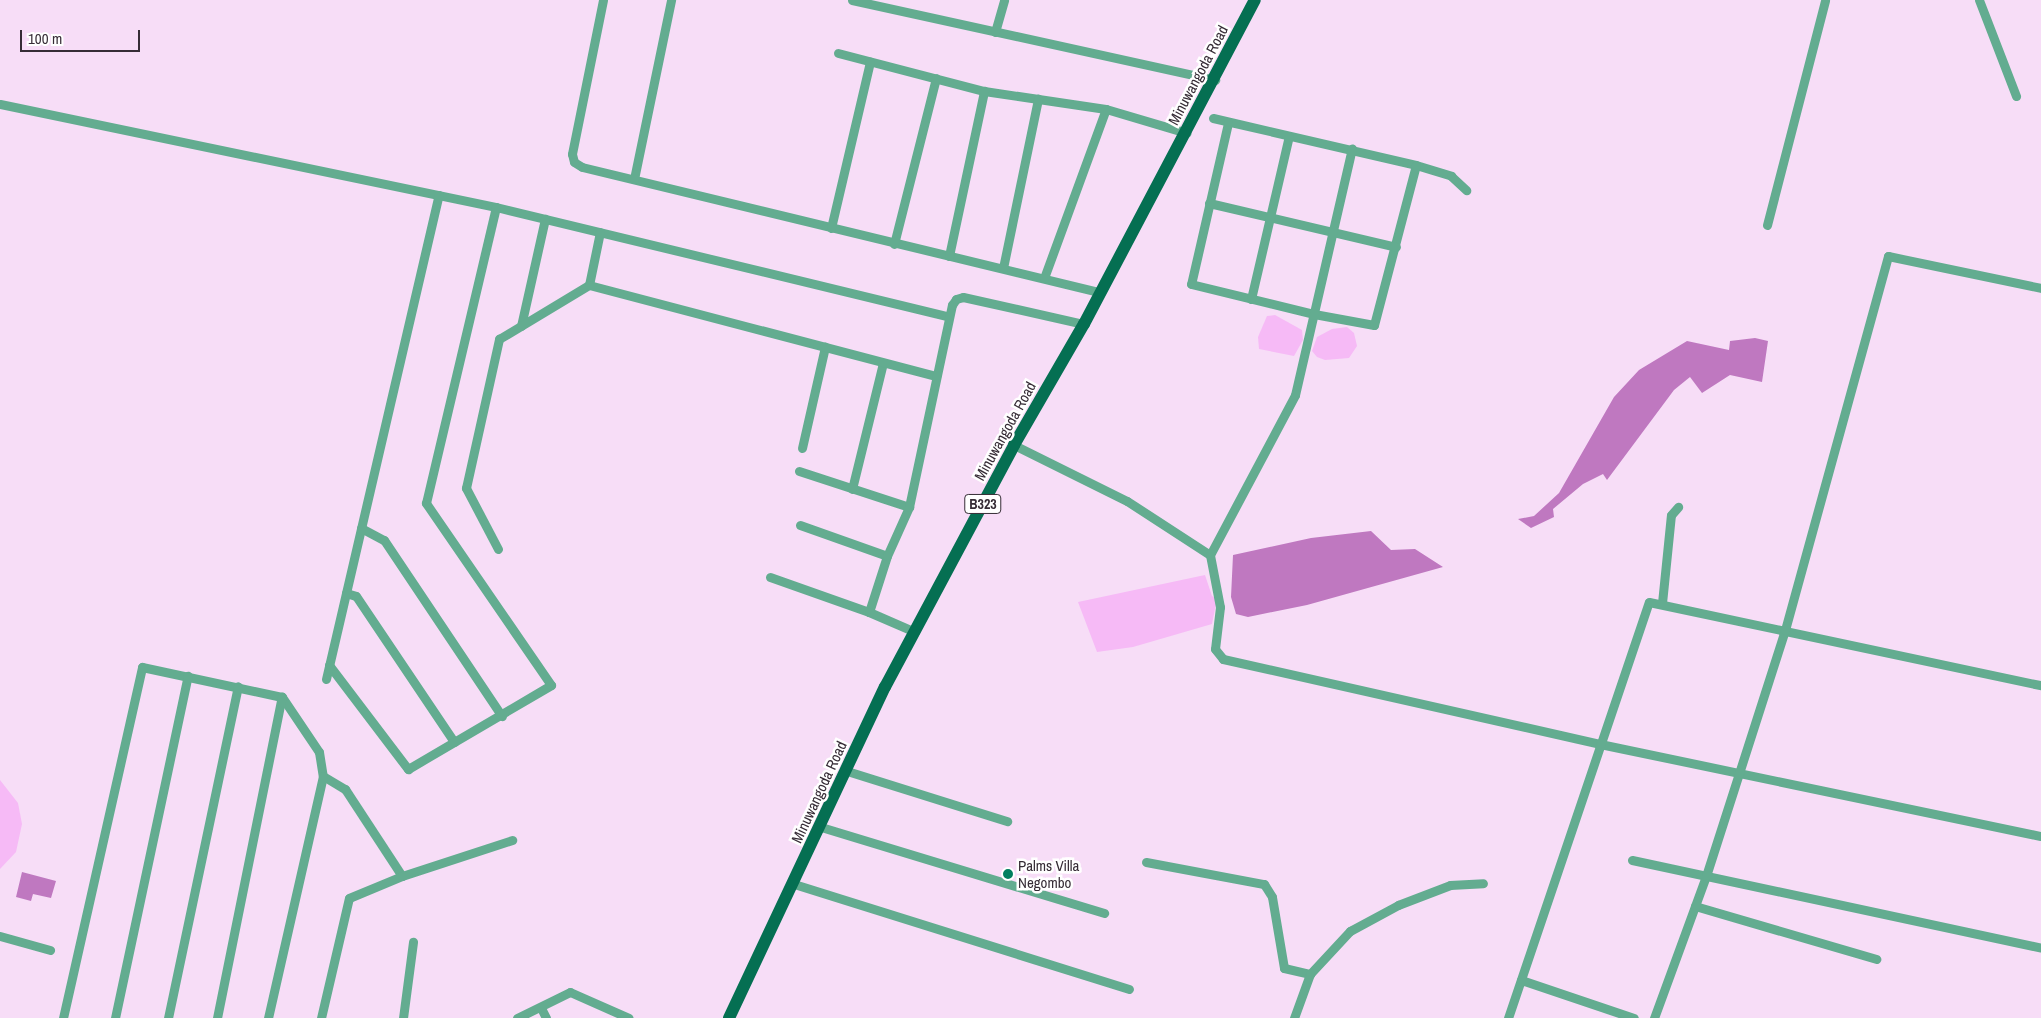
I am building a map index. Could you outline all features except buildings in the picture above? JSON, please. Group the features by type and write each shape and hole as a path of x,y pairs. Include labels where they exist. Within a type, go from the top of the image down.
{"main road":[{"name":"Minuwangoda Road","path":"728,1018 915,632 1014,444 1084,324 1215,80 1255,0"}],"street":[{"path":"602,0 572,154 574,162 582,167 894,244 1100,292"},
{"path":"634,179 671,0"},
{"path":"852,0 1215,80"},
{"path":"995,32 1004,0"},
{"path":"1767,225 1824,0"},
{"path":"1979,0 2016,96"},
{"path":"838,53 984,91 1106,109 1186,133"},
{"path":"831,228 870,62"},
{"path":"894,244 936,78"},
{"path":"949,256 984,91"},
{"path":"1003,268 1038,99"},
{"path":"0,104 496,207 949,317"},
{"path":"1044,278 1106,109"},
{"path":"1213,118 1416,165 1451,176 1466,190"},
{"path":"1228,122 1191,284 1314,314 1374,325 1416,165"},
{"path":"1251,299 1289,136"},
{"path":"1352,149 1335,233 1295,395 1210,555 1220,607 1215,649 1224,659 1600,744 1742,771 2041,836"},
{"path":"326,678 439,195"},
{"path":"1209,203 1396,247"},
{"path":"329,665 408,770 502,716 551,685 426,503 496,207"},
{"path":"521,326 545,219"},
{"path":"589,286 600,232"},
{"path":"1654,1018 1696,906 1742,771 1785,630 1888,256 2041,288"},
{"path":"498,549 466,488 499,339 589,286 936,376"},
{"path":"869,612 888,556 909,507 952,305 963,297 1084,324"},
{"path":"802,448 825,347"},
{"path":"852,489 883,363"},
{"path":"1014,444 1126,501 1210,555"},
{"path":"799,471 909,507"},
{"path":"1662,603 1669,557 1671,515 1678,507"},
{"path":"800,525 888,556"},
{"path":"361,528 384,540 502,716"},
{"path":"770,578 869,612 915,632"},
{"path":"346,593 356,596 454,742"},
{"path":"1508,1018 1649,602 1662,603 2041,685"},
{"path":"63,1018 142,667 238,686 282,697 319,752 323,776 268,1018"},
{"path":"115,1018 188,676"},
{"path":"168,1018 238,686"},
{"path":"217,1018 282,697"},
{"path":"847,771 1007,821"},
{"path":"323,776 344,789 402,876"},
{"path":"822,827 1104,913"},
{"path":"321,1018 349,898 402,876 512,840"},
{"path":"1632,860 2041,948"},
{"path":"1146,862 1264,884 1272,897 1284,968 1310,974"},
{"path":"794,884 1129,989"},
{"path":"1294,1018 1310,974 1350,931 1398,905 1450,885 1483,884"},
{"path":"1696,906 1876,959"},
{"path":"0,936 50,950"},
{"path":"403,1018 414,942"},
{"path":"1521,980 1634,1018"},
{"path":"517,1018 541,1008 570,992 629,1018"},
{"path":"541,1008 546,1018"}],"shaded area":[{"path":"1275,315 1302,330 1303,340 1294,356 1259,349 1258,337 1267,316"},
{"path":"1347,327 1354,333 1357,346 1349,358 1325,360 1317,357 1312,351 1317,337 1332,329"},
{"path":"1755,338 1768,341 1762,382 1730,375 1702,393 1690,377 1674,390 1607,480 1603,474 1583,484 1553,509 1554,517 1531,528 1518,519 1534,516 1559,493 1614,397 1639,370 1687,341 1729,350 1730,341"},
{"path":"1371,531 1391,550 1415,549 1443,567 1307,605 1248,617 1236,614 1231,597 1233,555 1311,538"},
{"path":"1205,575 1212,596 1217,599 1212,624 1133,647 1097,652 1078,602"},
{"path":"0,780 18,803 22,824 16,852 0,869"},
{"path":"22,872 56,881 51,898 33,894 31,901 16,897"}],"place":[{"name":"Palms Villa Negombo","path":"1008,874"}]}
